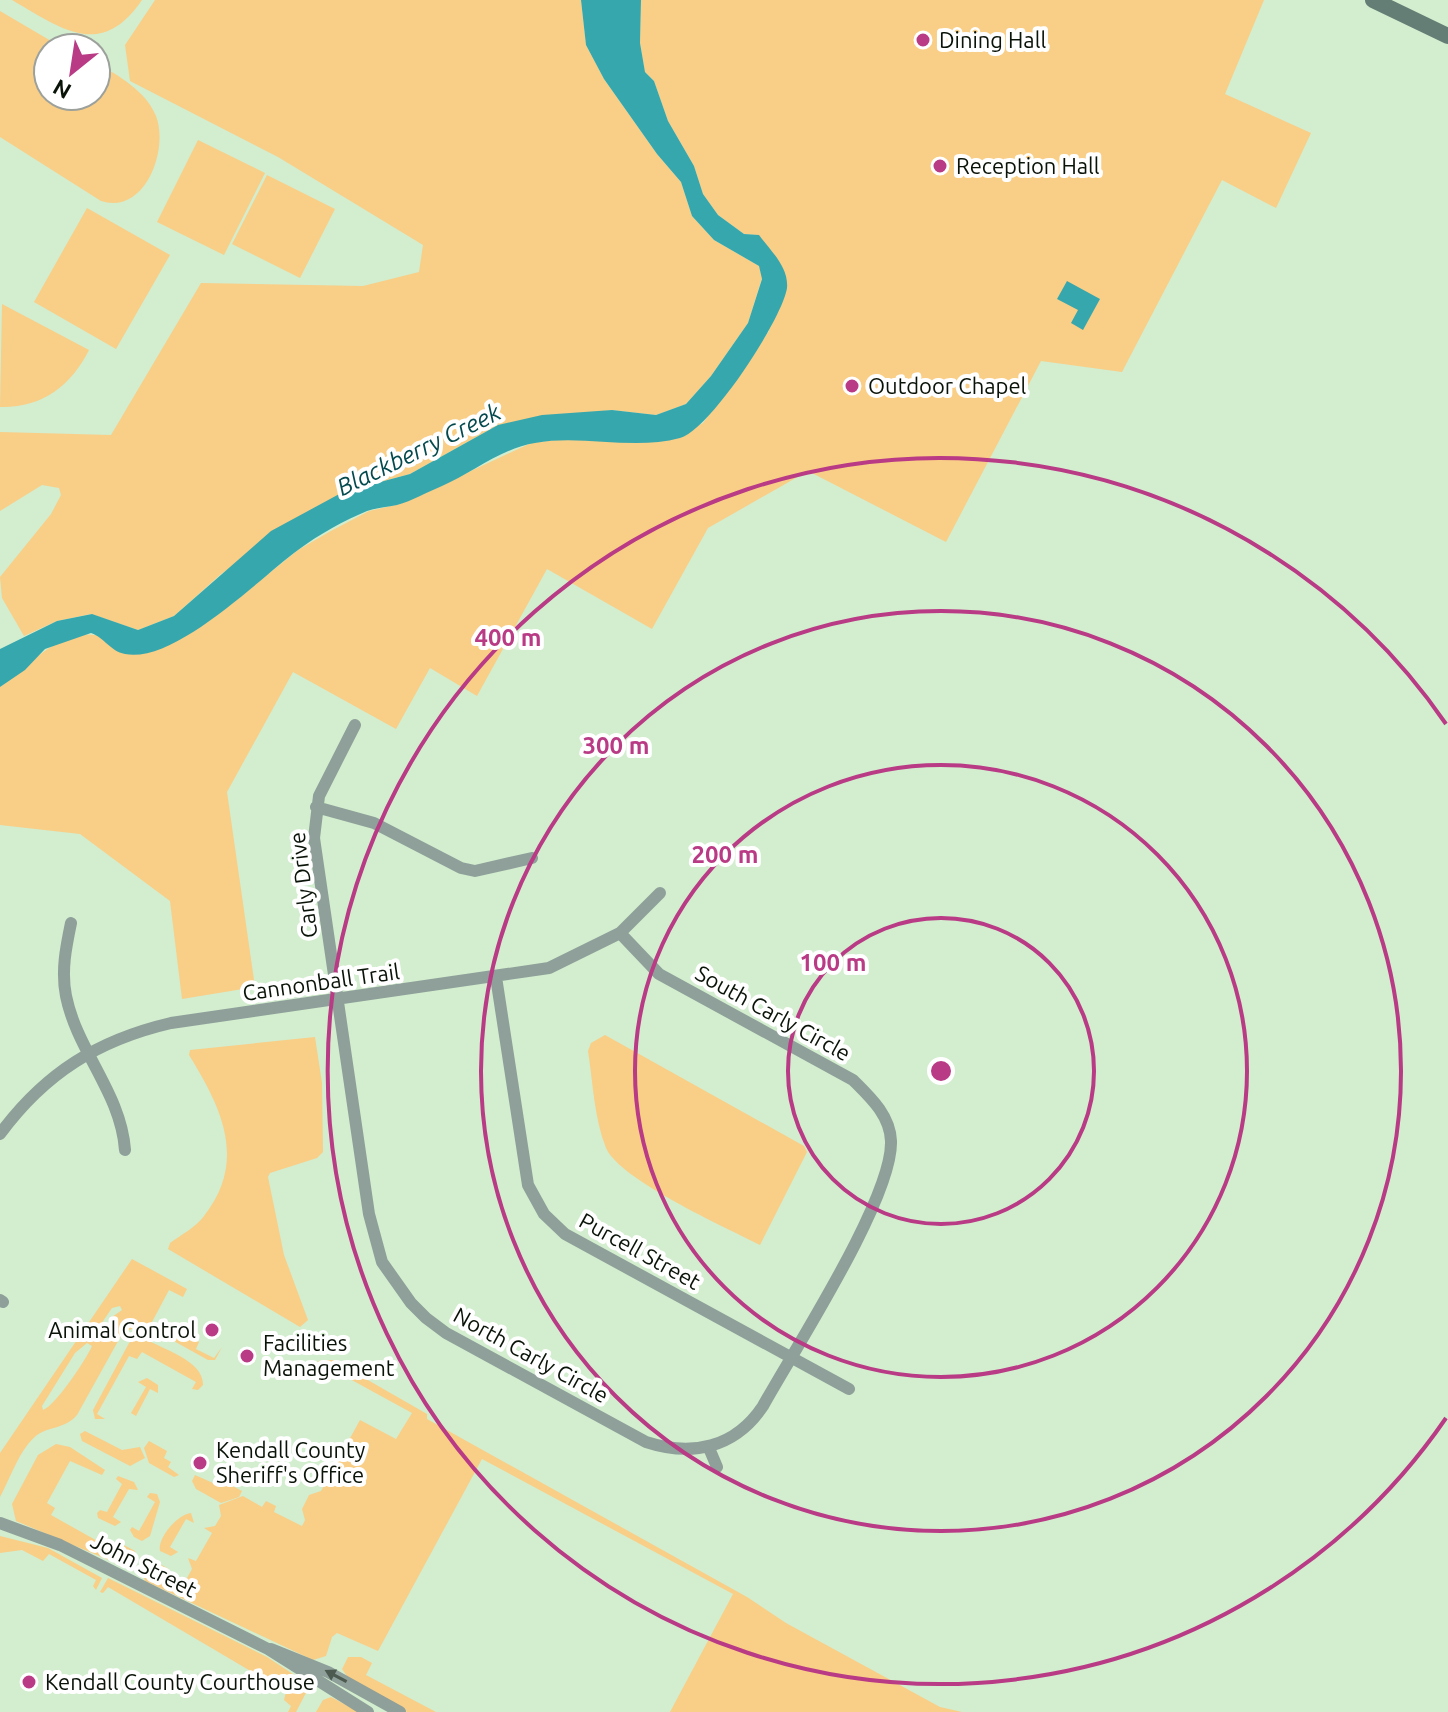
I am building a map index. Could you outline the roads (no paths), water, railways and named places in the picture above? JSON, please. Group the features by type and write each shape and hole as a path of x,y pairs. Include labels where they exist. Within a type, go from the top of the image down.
{"street":[{"path":"1373,0 1448,36"},
{"name":"Carly Drive","path":"338,1000 314,838 316,807 324,782 355,725"},
{"path":"316,807 374,823 461,868 475,871 532,858"},
{"name":"Cannonball Trail","path":"0,1134 43,1084 88,1052 130,1034 171,1023 549,968 620,933 660,893"},
{"path":"71,923 65,952 65,989 70,1012 117,1109 125,1150"},
{"name":"South Carly Circle","path":"620,933 659,974 853,1080 885,1117 891,1141 877,1198 791,1357"},
{"name":"Purcell Street","path":"496,977 524,1168 528,1185 544,1213 565,1234 849,1389"},
{"name":"North Carly Circle","path":"338,1000 369,1214 382,1262 411,1303 446,1333 639,1438 678,1450 709,1448"},
{"path":"717,1467 709,1448 730,1439 756,1417 791,1357"},
{"name":"John Street","path":"0,1523 60,1545 268,1649 328,1672 400,1712"},
{"name":"John Street","path":"268,1649 368,1712"}],"water":[{"path":"581,0 641,0 640,43 645,72 654,81 668,121 694,166 703,194 718,215 744,234 759,235 785,273 787,288 772,324 743,372 709,416 693,431 662,442 571,440 535,443 511,450 414,499 367,511 332,528 298,550 216,616 168,646 145,654 125,654 91,633 45,649 25,670 0,687 0,649 57,621 92,614 138,630 174,616 271,531 343,492 410,474 498,425 542,415 612,410 656,415 686,404 711,376 748,323 762,279 759,266 714,240 692,216 681,182 657,154 604,79 586,45"},
{"path":"1067,281 1100,299 1083,330 1071,323 1078,310 1057,299"}],"place":[{"name":"Dining Hall","path":"923,40"},
{"name":"Reception Hall","path":"940,166"},
{"name":"Outdoor Chapel","path":"852,386"},
{"name":"Animal Control","path":"212,1330"},
{"name":"Facilities Management","path":"247,1356"},
{"name":"Kendall County Sheriff's Office","path":"200,1463"},
{"name":"Kendall County Courthouse","path":"29,1682"}],"water label":[{"name":"Blackberry Creek","path":"419,450"}]}
